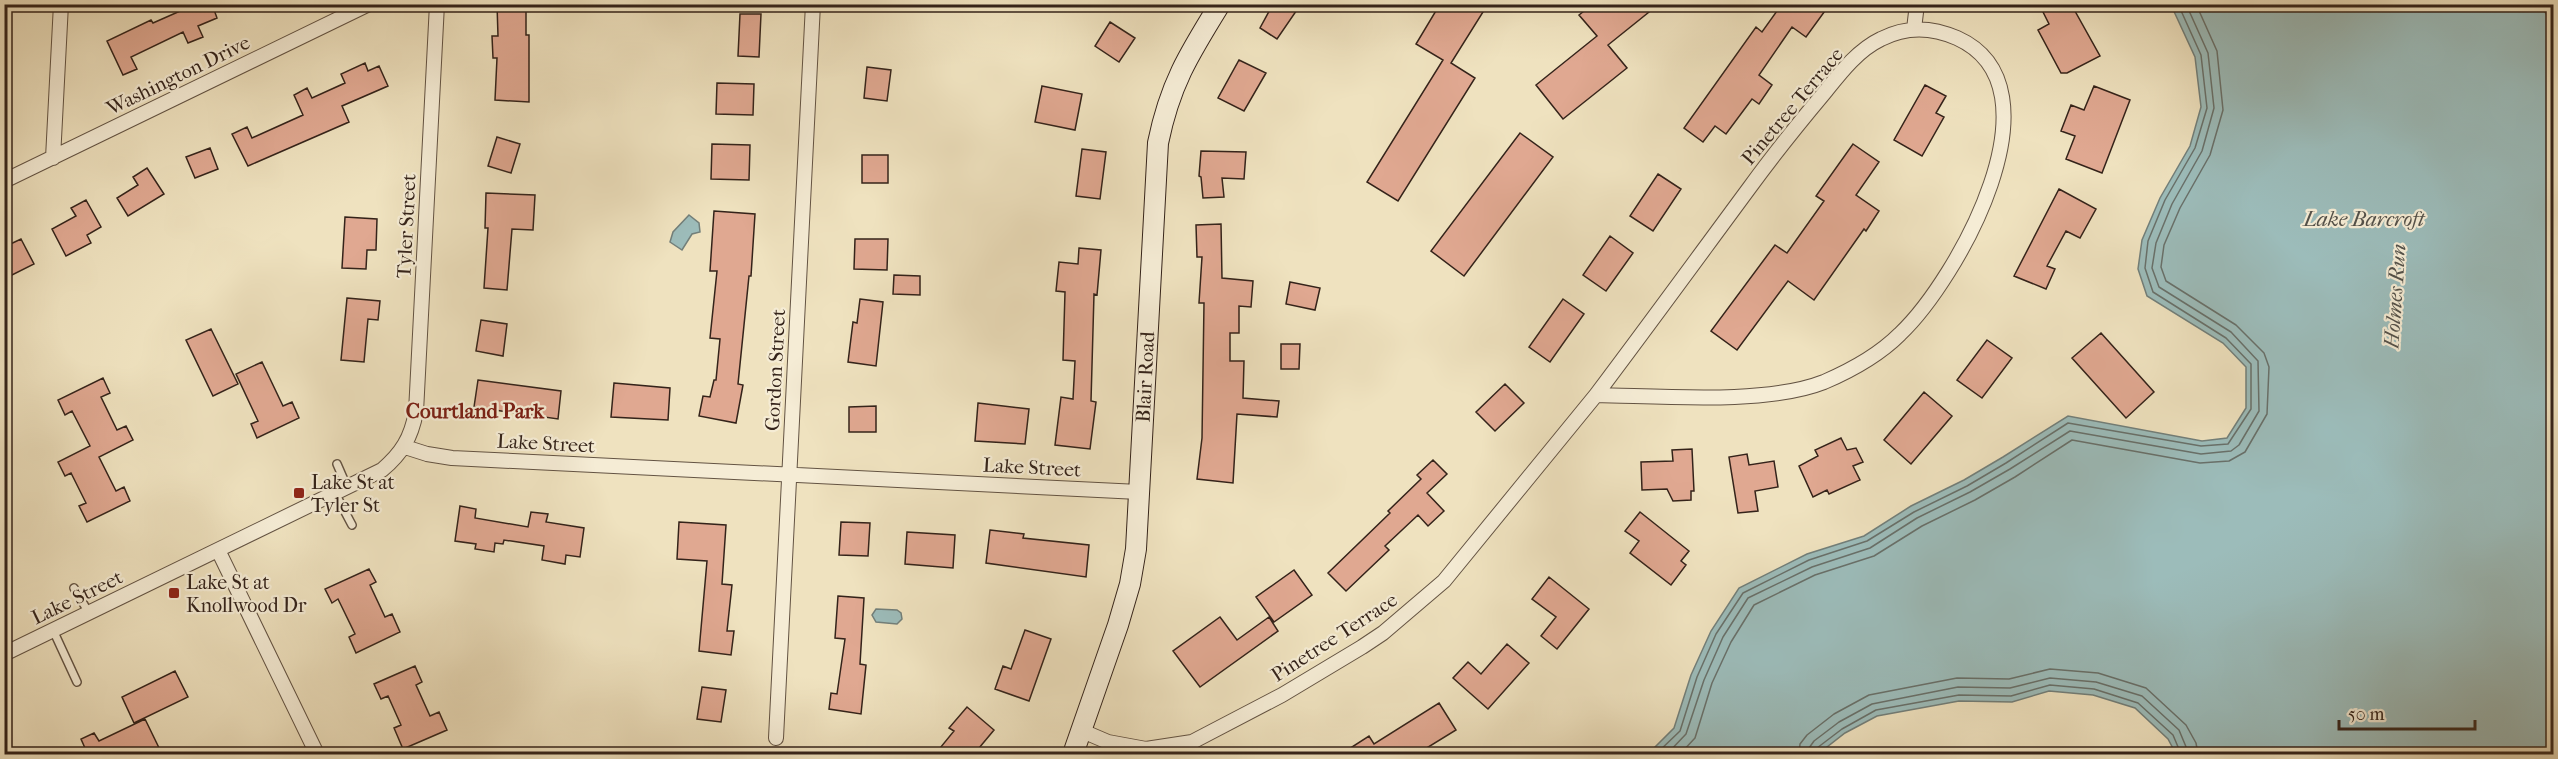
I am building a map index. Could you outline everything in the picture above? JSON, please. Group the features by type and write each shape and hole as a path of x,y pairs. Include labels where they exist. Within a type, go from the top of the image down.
{"street":[{"path":"53,158 61,4"},
{"name":"Washington Drive","path":"4,181 369,4"},
{"name":"Tyler Street","path":"405,447 413,430 416,412 437,4"},
{"name":"Gordon Street","path":"776,738 813,4"},
{"name":"Blair Road","path":"1072,754 1130,584 1136,549 1158,142 1164,111 1176,79 1220,4"},
{"path":"1914,28 1917,4"},
{"name":"Pinetree Terrace","path":"1080,730 1108,742 1146,749 1192,742 1282,695 1383,633 1444,581 1596,395 1791,132 1833,82 1865,49 1882,38 1914,28 1945,33 1967,42 1982,55 1994,72 2001,90 2005,112 2001,149 1986,195 1957,259 1941,287 1900,334 1878,353 1852,369 1821,383 1755,395 1700,397 1596,395"},
{"name":"Lake Street","path":"4,654 382,470 405,447 427,454 452,458 1139,492"},
{"path":"218,550 317,754"}],"lane":[{"path":"337,464 341,490 352,525"},
{"path":"74,588 89,613"},
{"path":"53,630 76,682"}],"water":[{"name":"Lake Barcroft","path":"2171,5 2540,5 2553,24 2553,754 2176,754 2168,739 2135,708 2093,695 2049,691 2012,702 1959,701 1877,716 1845,733 1818,754 1648,754 1674,728 1691,675 1711,631 1739,588 1807,554 1864,536 1911,506 1964,480 2068,416 2202,441 2227,438 2246,408 2246,367 2223,343 2147,296 2138,269 2142,240 2160,198 2190,146 2201,107 2195,57"},
{"path":"689,215 699,223 700,232 692,234 682,250 670,242 673,232"},
{"path":"876,609 897,610 901,613 902,619 897,624 876,622 872,615"}],"building":[{"path":"196,4 212,4 217,18 198,26 203,37 188,43 183,32 131,57 137,69 123,75 107,41 151,20 153,23"},
{"path":"497,4 526,4 526,35 529,35 529,102 495,100 497,58 493,58 492,36 498,36"},
{"path":"1273,4 1301,4 1277,39 1260,28"},
{"path":"1440,4 1488,4 1451,63 1475,78 1398,201 1367,182 1443,60 1416,44"},
{"path":"1593,4 1659,4 1608,45 1627,68 1563,119 1536,85 1597,36 1579,15"},
{"path":"1782,4 1830,4 1806,37 1792,27 1759,75 1772,85 1759,104 1752,99 1726,134 1715,126 1703,142 1684,128 1756,27 1762,32"},
{"path":"2039,4 2071,4 2100,56 2067,73 2061,73 2038,30 2049,24"},
{"path":"740,14 761,14 759,57 738,56"},
{"path":"1110,22 1135,38 1119,62 1095,46"},
{"path":"1239,60 1266,73 1244,111 1218,98"},
{"path":"365,63 368,71 379,66 388,86 342,106 349,122 248,166 232,134 247,127 252,138 303,115 294,95 307,88 312,98 345,83 341,74"},
{"path":"867,67 891,70 887,101 864,98"},
{"path":"717,83 754,84 753,115 716,114"},
{"path":"1925,85 1946,96 1936,113 1944,117 1922,156 1894,140"},
{"path":"1042,86 1082,94 1075,130 1035,122"},
{"path":"2094,86 2130,100 2102,173 2066,159 2075,136 2061,131 2071,105 2084,110"},
{"path":"1520,133 1553,157 1464,276 1431,251"},
{"path":"497,137 520,144 511,173 488,166"},
{"path":"712,144 750,145 749,180 711,179"},
{"path":"1853,144 1879,162 1856,195 1879,211 1814,300 1788,281 1737,350 1711,331 1775,245 1787,253 1824,201 1816,196"},
{"path":"210,148 218,169 195,178 186,157"},
{"path":"1082,149 1106,152 1100,199 1076,196"},
{"path":"1201,151 1246,152 1244,179 1222,178 1224,197 1203,198 1199,176"},
{"path":"862,155 888,155 888,183 862,183"},
{"path":"147,168 164,194 128,216 117,198 138,185 133,177"},
{"path":"1658,174 1681,189 1653,231 1630,216"},
{"path":"2059,189 2096,209 2080,238 2066,231 2047,266 2055,269 2046,289 2014,276"},
{"path":"486,193 535,195 533,230 512,229 507,290 484,288 488,228 485,228"},
{"path":"86,200 101,227 87,235 91,243 66,256 52,229 76,216 71,208"},
{"path":"714,211 755,214 751,276 749,276 738,384 743,385 736,423 699,416 703,396 710,397 714,380 716,380 720,339 710,338 717,271 710,271"},
{"path":"345,217 377,219 376,250 367,250 366,269 342,268"},
{"path":"1221,224 1222,278 1253,281 1251,307 1239,306 1239,333 1230,333 1230,361 1244,361 1243,398 1279,401 1277,417 1237,414 1233,483 1197,479 1202,438 1204,303 1199,303 1202,257 1197,257 1196,225"},
{"path":"1610,236 1633,253 1606,291 1583,275"},
{"path":"21,239 34,264 4,279 4,247"},
{"path":"855,239 888,239 887,270 854,269"},
{"path":"1079,248 1101,250 1097,295 1094,294 1091,401 1096,402 1090,449 1055,445 1061,397 1073,399 1075,361 1063,360 1065,292 1056,291 1059,262 1078,264"},
{"path":"894,275 920,276 920,295 893,294"},
{"path":"1290,282 1320,288 1315,310 1286,304"},
{"path":"347,298 380,301 378,320 368,319 364,362 341,360"},
{"path":"860,299 883,302 876,366 848,362 853,322 857,323"},
{"path":"1563,299 1584,314 1550,362 1529,347"},
{"path":"481,320 507,324 503,356 476,351"},
{"path":"211,329 238,384 213,396 186,340"},
{"path":"2101,333 2154,392 2126,418 2072,358"},
{"path":"1987,340 2012,358 1982,398 1957,380"},
{"path":"1281,344 1300,344 1299,369 1281,369"},
{"path":"262,362 283,406 292,402 299,418 257,438 251,424 258,421 236,374"},
{"path":"103,378 110,393 101,397 117,430 126,426 133,440 99,457 116,491 124,487 130,501 87,522 79,506 86,503 71,473 65,476 58,462 90,446 72,411 65,415 58,400"},
{"path":"478,380 561,391 558,419 474,407"},
{"path":"614,383 670,388 668,420 611,417"},
{"path":"1505,384 1524,403 1495,431 1476,412"},
{"path":"1924,392 1952,416 1911,464 1884,440"},
{"path":"978,403 1029,409 1025,444 975,441"},
{"path":"876,406 876,432 849,432 849,407"},
{"path":"1841,438 1847,450 1856,448 1863,462 1853,466 1860,480 1829,494 1827,490 1813,497 1799,466 1818,456 1815,450"},
{"path":"1692,449 1694,491 1691,491 1691,500 1673,501 1667,489 1642,490 1641,462 1673,461 1672,450"},
{"path":"1747,454 1749,465 1774,461 1778,487 1755,491 1758,511 1738,513 1729,457"},
{"path":"1433,460 1447,474 1427,493 1444,511 1428,526 1418,515 1385,546 1389,550 1346,591 1328,573 1390,513 1388,511 1421,479 1417,475"},
{"path":"460,506 476,509 475,518 528,527 531,512 548,514 546,522 584,528 580,557 566,555 565,564 542,560 544,546 504,540 503,544 495,543 494,552 475,549 476,544 455,541"},
{"path":"1640,512 1689,551 1681,561 1686,565 1671,585 1630,553 1639,541 1625,531"},
{"path":"679,522 726,525 722,584 732,585 727,631 734,631 731,655 699,651 707,561 677,559"},
{"path":"841,522 870,523 868,556 839,555"},
{"path":"990,530 1024,534 1023,538 1089,545 1086,577 986,563"},
{"path":"907,532 955,535 953,568 905,564"},
{"path":"369,569 376,582 370,585 385,617 392,614 400,632 356,653 349,637 355,634 338,599 332,603 325,589"},
{"path":"1294,570 1312,595 1274,622 1256,597"},
{"path":"1549,577 1589,609 1557,649 1541,636 1556,617 1532,599"},
{"path":"838,596 864,598 860,664 866,665 861,714 829,709 831,693 837,694 845,639 835,638"},
{"path":"1220,617 1237,640 1269,617 1278,631 1200,687 1173,651"},
{"path":"1025,630 1051,639 1029,701 995,689 1003,666 1011,669"},
{"path":"1507,644 1529,663 1488,709 1453,678 1468,662 1481,674"},
{"path":"415,666 422,682 416,685 430,716 439,712 447,730 403,749 394,728 401,725 388,696 381,699 374,684"},
{"path":"175,671 188,697 134,723 122,697"},
{"path":"702,687 726,690 721,722 697,719"},
{"path":"1439,703 1456,730 1417,754 1341,754 1369,736 1374,744"},
{"path":"967,707 994,730 974,754 948,754 940,748 954,731 949,728"},
{"path":"145,719 162,754 71,754 85,748 81,739 94,733 99,741"}],"place":[{"name":"Lake St at Tyler St","path":"299,493"},
{"name":"Lake St at Knollwood Dr","path":"174,593"}],"district":[{"name":"Courtland Park","path":"475,411"}],"water label":[{"name":"Holmes Run","path":"2395,296"}]}
